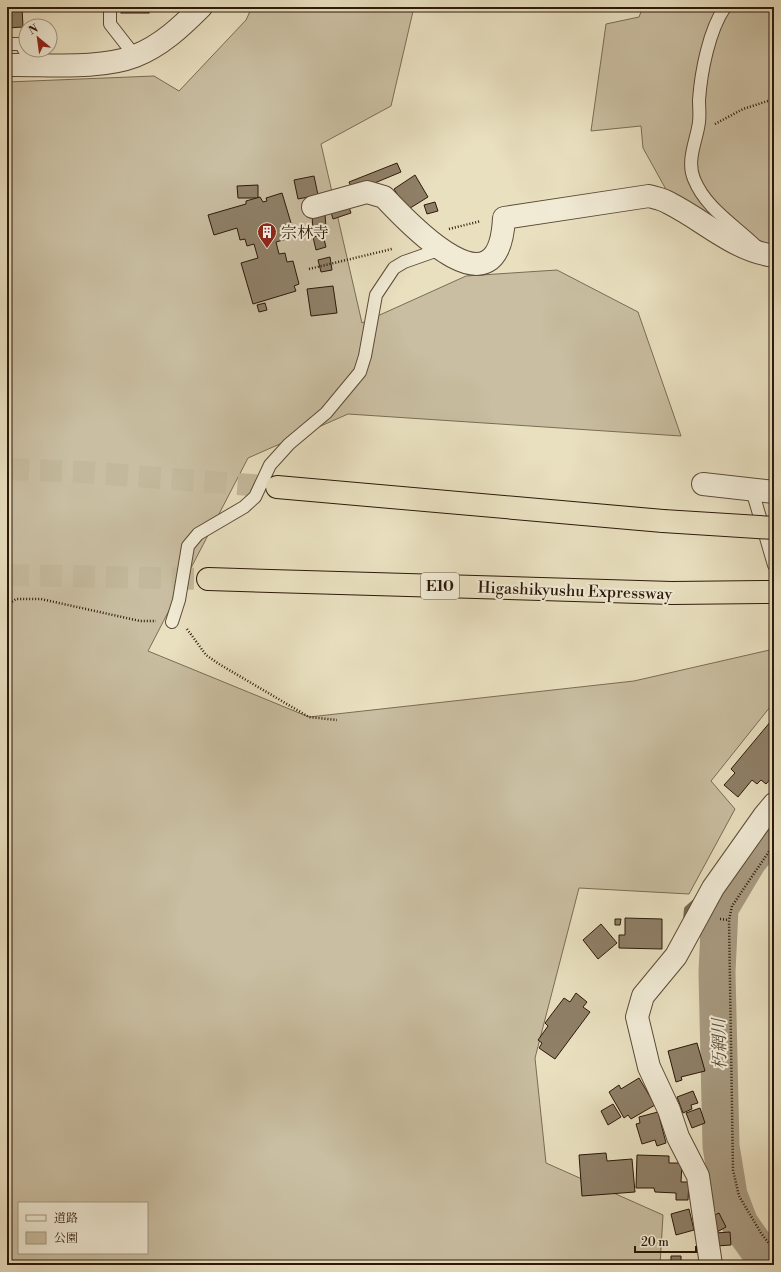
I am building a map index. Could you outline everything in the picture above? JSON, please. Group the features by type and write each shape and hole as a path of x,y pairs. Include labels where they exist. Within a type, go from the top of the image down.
{"highway":[{"path":"277,487 663,521 774,528"},
{"name":"Higashikyushu Expressway","path":"208,579 672,593 774,592"}],"street":[{"path":"7,65 104,64 135,56 160,43 181,27 201,7"},
{"path":"313,207 367,192 375,193 384,197 426,240 461,262 472,264 480,263 491,258 498,248 504,218 649,196 669,202 727,240 770,255"},
{"path":"703,484 774,492"},
{"path":"711,1265 698,1176 678,1137 669,1110 649,1067 637,1018 643,996 676,956 713,888 774,804"}],"lane":[{"path":"110,7 110,24 135,56"},
{"path":"725,7 712,35 705,62 699,100 700,121 691,163 693,178 705,199 770,255"},
{"path":"7,44 21,44 32,65"},
{"path":"172,622 179,600 188,546 198,534 244,507 254,497 270,465 289,444 326,413 360,372 365,356 376,294 394,268 404,262 441,249"},
{"path":"752,490 774,565"}],"path":[{"path":"696,139 718,122 743,109 774,99"},
{"path":"309,269 359,258"},
{"path":"7,605 16,599 41,599 140,621 184,624 206,655 219,664 309,717 337,720"},
{"path":"774,844 732,906 729,920 732,1170 740,1196 760,1233 774,1250"}],"green space":[{"path":"252,7 414,7 391,106 321,144 362,323 466,276 557,270 638,312 681,436 348,414 248,458 148,651 309,717 634,681 774,649 774,702 711,781 735,809 689,894 579,888 535,1058 546,1163 663,1215 660,1265 7,1265 7,82 154,76 179,91 246,20"},
{"path":"643,7 774,7 774,249 668,193 643,148 641,126 591,131 606,24 639,17"}],"building":[{"path":"7,7 22,7 23,18 18,18 18,27 7,28"},
{"path":"121,7 149,7 149,13 121,13"},
{"path":"397,163 401,172 353,192 349,182"},
{"path":"415,175 428,197 407,210 394,189"},
{"path":"314,176 318,195 298,199 294,180"},
{"path":"258,185 258,198 238,198 237,186"},
{"name":"宗林寺","path":"282,193 291,223 287,226 290,238 276,242 279,254 285,253 287,262 293,261 299,284 294,286 296,291 253,304 241,263 258,258 254,244 247,246 245,239 240,240 237,228 214,235 208,215 246,204 246,201 260,197 263,202 267,201 266,198"},
{"path":"435,202 438,211 427,214 424,205"},
{"path":"348,204 351,213 333,219 330,209"},
{"path":"325,214 326,228 313,230 312,215"},
{"path":"323,235 326,247 316,250 313,237"},
{"path":"330,257 332,270 321,272 318,260"},
{"path":"333,286 337,313 311,316 307,289"},
{"path":"265,303 267,310 259,312 257,305"},
{"path":"771,721 774,723 774,761 771,765 774,768 774,775 766,784 761,780 757,784 752,780 738,797 724,785 735,773 731,769"},
{"path":"625,918 662,919 662,949 619,948 619,935 625,935"},
{"path":"615,919 621,919 620,925 615,925"},
{"path":"601,924 617,943 598,959 583,940"},
{"path":"576,993 587,1002 583,1007 590,1012 555,1059 539,1048 542,1043 538,1040 548,1026 545,1023 564,998 570,1002"},
{"path":"697,1043 705,1071 681,1077 682,1080 676,1082 668,1051"},
{"path":"639,1078 655,1105 631,1119 628,1115 624,1118 609,1092 619,1085 621,1089"},
{"path":"693,1091 698,1103 691,1105 692,1109 683,1113 677,1097"},
{"path":"613,1104 621,1117 608,1125 601,1111"},
{"path":"700,1108 705,1123 692,1128 686,1113"},
{"path":"658,1112 666,1143 657,1146 655,1140 642,1144 636,1124 640,1123 639,1117"},
{"path":"606,1153 607,1161 632,1159 635,1192 582,1196 579,1155"},
{"path":"637,1155 669,1156 669,1163 682,1163 681,1182 689,1182 688,1200 676,1200 676,1193 655,1192 654,1188 636,1188"},
{"path":"689,1209 694,1230 676,1235 671,1214"},
{"path":"719,1213 726,1227 717,1232 710,1217"},
{"path":"730,1232 731,1245 716,1246 715,1233"},
{"path":"671,1256 681,1256 681,1265 671,1264"}],"waterway":[{"name":"朽網川","path":"769,1265 740,1224 729,1195 721,1146 717,972 720,908 748,861 774,828"},
{"path":"686,920 687,909 696,901"}],"tunnel":[{"path":"7,469 83,472 277,487"},
{"path":"7,575 208,579"}],"place":[{"name":"宗林寺","path":"267,249"}]}
